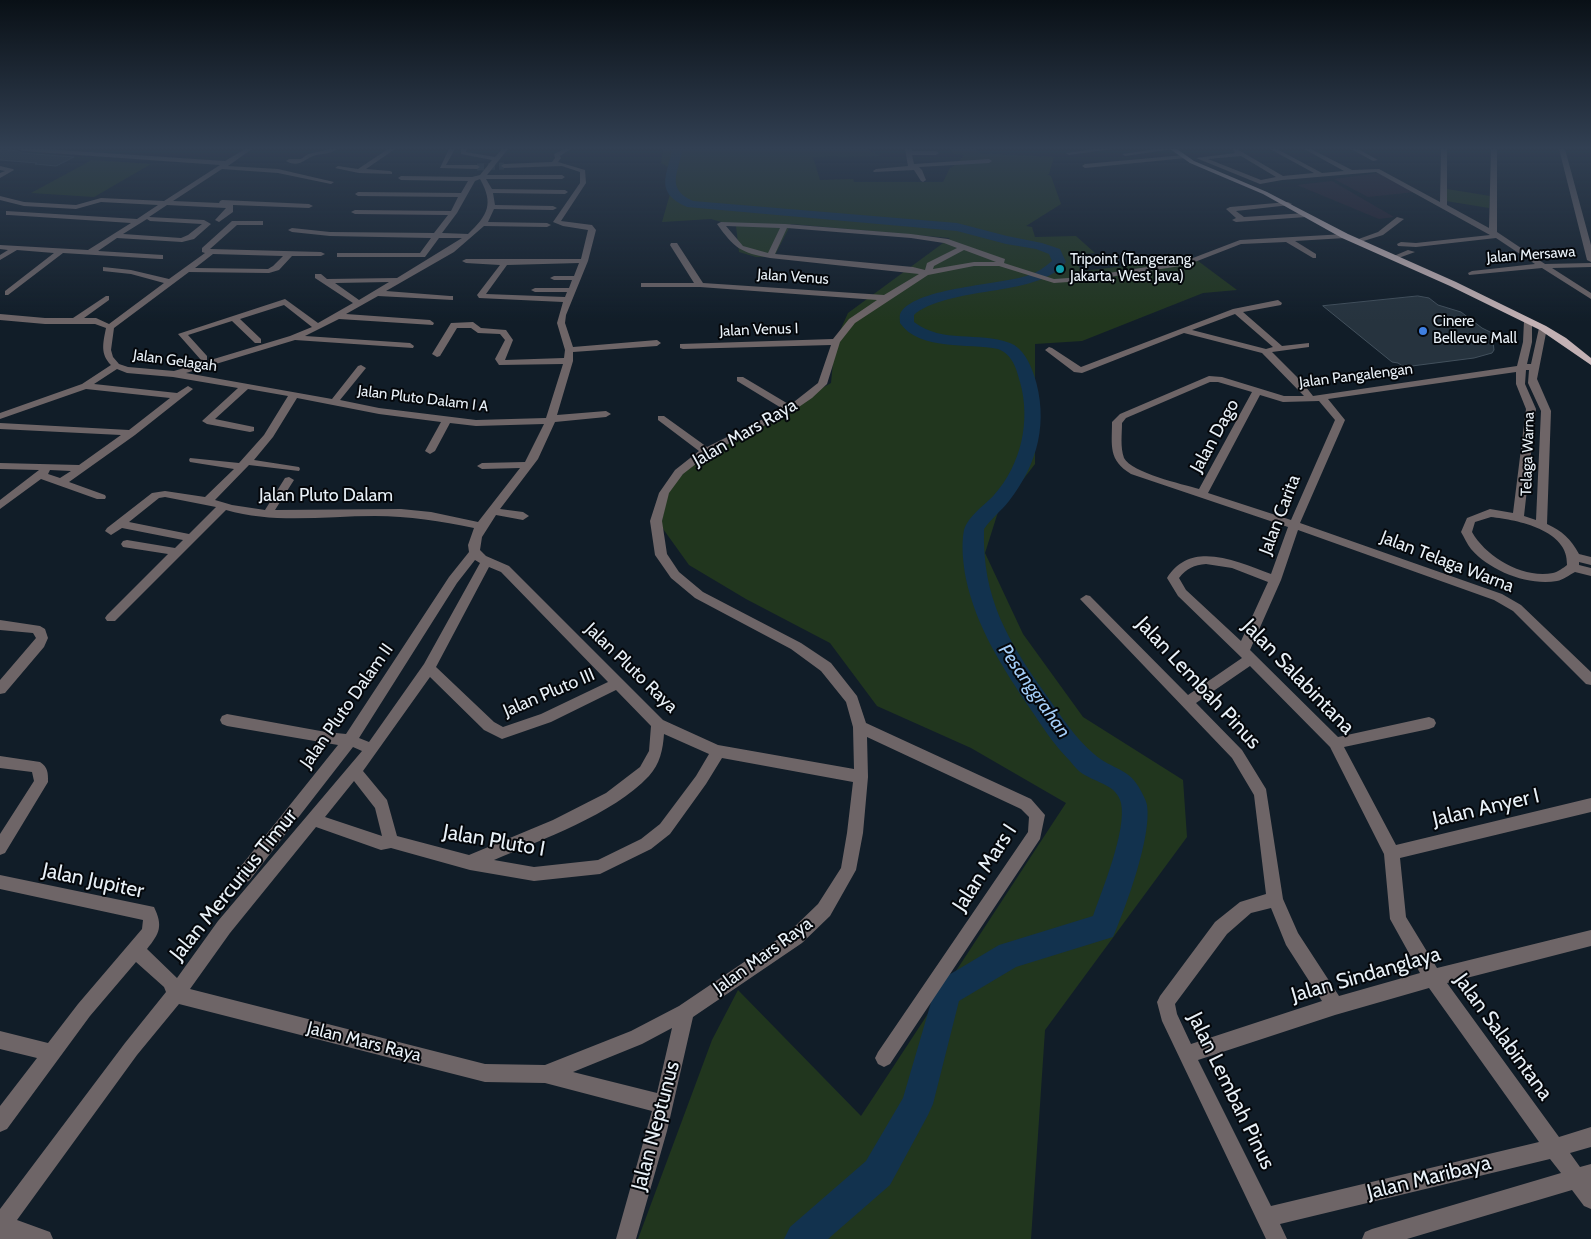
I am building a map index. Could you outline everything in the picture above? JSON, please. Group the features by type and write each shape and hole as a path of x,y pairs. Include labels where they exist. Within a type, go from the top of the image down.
{"main road":[{"path":"1293,207 1338,233 1453,284 1542,328 1563,340 1591,362"}],"street":[{"path":"0,217 19,207"},
{"path":"88,252 159,207"},
{"path":"219,220 230,210 230,207"},
{"path":"247,222 263,207"},
{"path":"340,255 418,256 425,253 441,235 457,207"},
{"path":"173,374 293,338 318,327 450,250 483,224 492,207 553,208"},
{"path":"486,562 480,559 473,545 481,526 528,465 550,420 568,362 569,350 561,323 562,315 584,261 592,230 589,227 557,222 567,207"},
{"path":"1255,207 1230,209 1239,220 1306,214"},
{"path":"1445,207 1495,234 1541,266 1591,297"},
{"path":"1495,207 1495,234"},
{"path":"1577,207 1591,260"},
{"path":"9,212 137,221"},
{"path":"354,212 453,213"},
{"path":"114,236 188,239 207,224 204,222 150,219"},
{"path":"1357,241 1379,235 1392,228 1400,219"},
{"path":"260,222 235,224 205,249 211,252 321,254"},
{"path":"483,224 547,225"},
{"path":"927,272 746,252 735,244 721,224 785,226 911,236 945,241 963,248"},
{"path":"770,256 785,226"},
{"path":"292,230 330,234 467,236"},
{"name":"Jalan Mars Raya","path":"927,272 930,265 963,248 1055,280 1071,279 1162,268 1187,263 1240,242 1338,233"},
{"path":"1401,244 1416,246 1495,234"},
{"path":"114,252 135,238"},
{"path":"1285,238 1313,256"},
{"path":"674,245 700,285"},
{"path":"0,246 160,257"},
{"path":"0,258 16,248"},
{"path":"8,293 61,251"},
{"path":"0,317 45,321 96,321 110,327 211,252"},
{"path":"1393,258 1411,252"},
{"path":"187,270 269,271 276,268 289,254"},
{"path":"466,262 504,264 541,261 584,261"},
{"path":"504,264 486,286 481,296 569,300"},
{"name":"Jalan Mars Raya","path":"176,994 484,1073 545,1074 636,1038 685,1012 796,937 824,910 848,870 855,833 861,777 860,727 852,700 826,667 796,646 699,595 675,574 661,555 656,521 664,493 679,472 706,451 790,409 822,384 836,342 852,321 927,272 979,264 1000,264 1030,271"},
{"name":"Jalan Mersawa","path":"1472,273 1541,266 1591,265"},
{"path":"106,269 131,272 171,282"},
{"path":"318,276 359,303"},
{"path":"554,278 577,278"},
{"path":"326,281 398,280"},
{"name":"Jalan Venus","path":"644,284 700,285 885,298"},
{"path":"535,290 573,290"},
{"path":"376,293 450,298"},
{"path":"76,320 106,298"},
{"path":"204,358 182,334 285,302 318,327"},
{"path":"1049,350 1077,370 1082,370 1182,330 1236,312 1278,303"},
{"path":"1236,312 1278,348"},
{"path":"338,316 430,323"},
{"path":"234,318 258,341"},
{"name":"Telaga Warna","path":"1518,517 1531,409 1531,401 1521,385 1520,376 1523,368 1528,321"},
{"path":"437,354 454,325 472,325 478,330 503,332 509,340 500,359 502,363 568,362"},
{"name":"Jalan Gelagah","path":"110,327 109,358 116,366 127,370 173,374 294,394"},
{"name":"Telaga Warna","path":"1541,525 1546,411 1532,379 1542,328"},
{"path":"1182,330 1265,351 1306,345"},
{"path":"293,338 410,346"},
{"name":"Jalan Venus I","path":"683,346 836,342"},
{"path":"569,350 657,343"},
{"path":"1265,351 1316,398"},
{"path":"0,416 86,386 116,366"},
{"name":"Jalan Pangalengan","path":"1123,466 1118,458 1117,422 1124,416 1209,379 1219,380 1283,399 1316,398 1535,366"},
{"path":"334,402 361,368"},
{"path":"740,378 754,389 790,409"},
{"path":"62,482 84,468 184,392 86,386"},
{"path":"246,386 207,421 250,429"},
{"name":"Jalan Dago","path":"1201,495 1258,392"},
{"name":"Jalan Pluto Dalam I A","path":"294,394 379,411 476,423 550,420 606,414"},
{"name":"Jalan Pluto Dalam","path":"294,394 268,438 245,464 207,501 223,507 267,515 400,513 436,516 481,526"},
{"name":"Jalan Carita","path":"1247,654 1294,525 1340,420 1316,398"},
{"path":"2,426 30,406"},
{"path":"661,418 706,451"},
{"path":"430,452 447,419"},
{"path":"2,426 131,432"},
{"path":"194,460 295,469"},
{"path":"482,466 528,465"},
{"path":"0,466 84,468"},
{"name":"Jalan Telaga Warna","path":"1123,466 1135,472 1294,525 1498,597 1517,608 1591,680"},
{"path":"0,505 51,467"},
{"path":"40,476 101,497"},
{"path":"267,515 289,480"},
{"path":"192,538 116,527 156,495 164,494 207,501"},
{"path":"112,618 223,507"},
{"path":"494,511 523,516"},
{"path":"1591,561 1574,562 1564,574 1548,577 1517,572 1487,558 1473,546 1466,534 1467,524 1475,517 1490,513 1518,517 1541,525 1563,540 1574,562 1591,572"},
{"path":"128,544 178,552"},
{"name":"Jalan Pluto Dalam II","path":"244,876 350,740 453,580 468,560 476,553"},
{"name":"Jalan Salabintana","path":"1275,580 1212,559 1193,560 1184,564 1178,568 1173,578 1182,593 1247,654 1335,743 1392,853 1398,919 1433,978 1555,1148 1584,1176 1591,1198"},
{"name":"Jalan Mercurius Timur","path":"0,1226 131,1049 176,994 249,895 315,820 372,750 429,668 486,562"},
{"name":"Jalan Pluto Raya","path":"486,562 505,569 658,724 696,743 718,751 861,777"},
{"name":"Jalan Lembah Pinus","path":"1086,599 1237,754 1261,794 1275,898 1246,907 1221,928 1166,1002 1168,1015 1186,1055 1277,1239"},
{"path":"0,625 36,629 41,632 42,638 0,689"},
{"path":"1188,702 1247,654"},
{"name":"Jalan Pluto III","path":"429,668 489,726 502,733 546,718 618,683"},
{"path":"227,720 326,738 350,740 372,750"},
{"path":"470,863 558,825 611,798 645,771 656,752 658,724"},
{"path":"1335,743 1429,724"},
{"name":"Jalan Mars I","path":"860,727 1026,804 1037,815 1035,834 884,1058"},
{"name":"Jalan Pluto I","path":"315,820 381,843 392,841 470,863 534,874 600,867 646,844 665,829 701,780 718,751"},
{"path":"0,762 35,766 40,769 42,774 40,782 0,848"},
{"path":"355,772 382,805 392,841"},
{"name":"Jalan Anyer I","path":"1392,853 1591,805"},
{"name":"Jalan Jupiter","path":"0,882 148,913 152,921 150,933 140,944"},
{"path":"1275,898 1292,939 1335,1006"},
{"name":"Jalan Sindanglaya","path":"1186,1055 1335,1006 1433,978 1591,938"},
{"path":"0,1122 84,1010 140,944 170,981 176,994"},
{"name":"Jalan Neptunus","path":"626,1239 657,1131 685,1012"},
{"path":"0,1040 53,1053"},
{"path":"545,1074 662,1104"},
{"name":"Jalan Maribaya","path":"1266,1217 1555,1148 1591,1137"},
{"path":"1372,1239 1584,1176"},
{"path":"0,1233 18,1230 43,1239"}],"shaded area":[{"path":"1350,207 1376,207 1394,217 1379,219"}],"green space":[{"path":"666,207 1057,207 1026,226 1032,227 1035,237 1076,236 1095,253 1070,255 1082,271 1194,258 1237,290 1203,293 1082,341 1035,344 1035,464 998,512 985,553 1023,634 1083,717 1183,780 1187,837 1045,1030 1031,1239 638,1239 712,1040 738,990 861,1116 1066,803 971,748 877,706 830,643 746,599 689,565 661,526 668,491 697,458 831,383 835,342 848,313 950,238 791,224 774,257 756,257 739,252 736,226 711,219 662,222"}],"building":[{"name":"Cinere Bellevue Mall","path":"1418,296 1429,298 1438,305 1461,312 1492,333 1494,350 1492,353 1474,358 1404,367 1392,362 1323,306"}],"waterway":[{"name":"Pesanggrahan","path":"724,207 957,227 1006,240 1037,245 1055,252 1059,262 1044,274 1029,280 982,287 930,301 916,307 907,314 907,323 917,331 939,339 987,342 1004,346 1013,351 1021,363 1030,389 1033,421 1031,437 1027,453 1014,482 974,529 973,553 976,576 990,621 1001,643 1050,719 1086,762 1098,771 1116,778 1126,787 1134,805 1134,818 1128,848 1103,927 1009,955 947,992 917,1104 878,1173 802,1239"}],"place":[{"name":"Tripoint (Tangerang, Jakarta, West Java)","path":"1060,269"},
{"name":"Cinere Bellevue Mall","path":"1423,331"}]}
